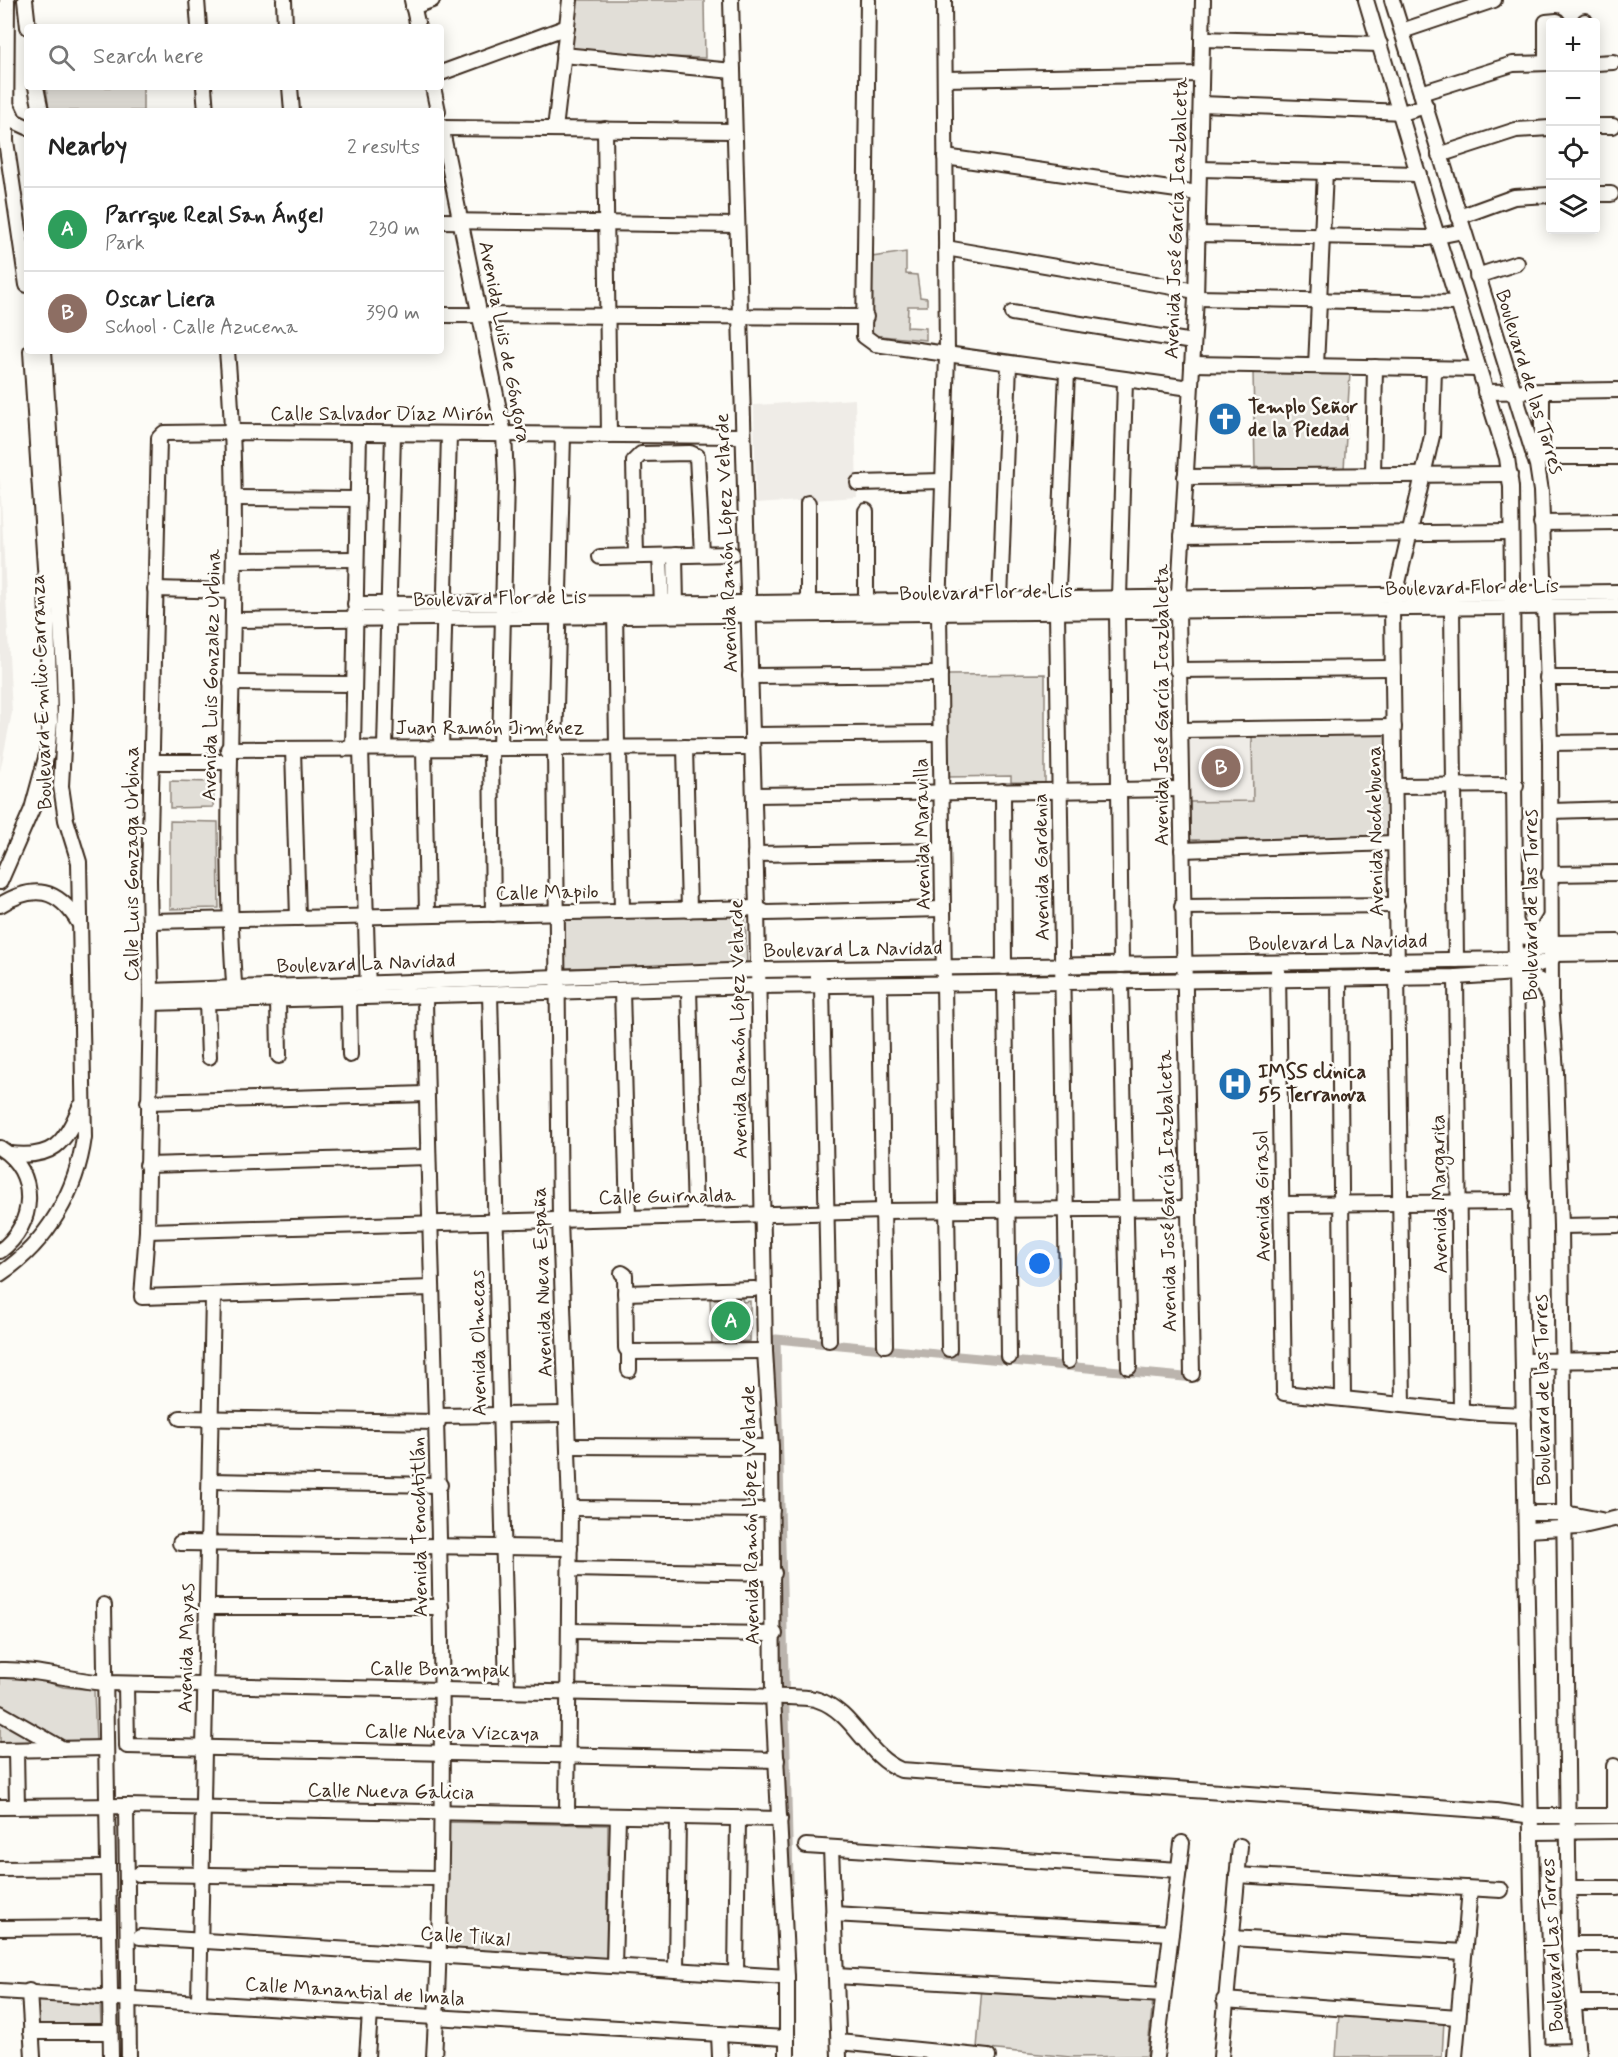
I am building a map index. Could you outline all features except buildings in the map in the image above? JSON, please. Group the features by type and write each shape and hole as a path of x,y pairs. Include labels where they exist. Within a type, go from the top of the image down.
{"street":[{"path":"7,0 6,141 24,264"},
{"path":"24,0 28,24"},
{"path":"197,0 199,24"},
{"path":"284,0 285,24"},
{"path":"417,24 413,3 432,0"},
{"path":"555,129 570,0"},
{"name":"Avenida Ramón López Velarde","path":"731,0 765,1214 765,1351 771,1447 775,1634 781,1697 777,1760 787,1977 787,2047"},
{"path":"868,0 864,336 870,342 934,350 947,355 1191,388"},
{"name":"Avenida Maravilla","path":"944,0 947,355 939,607 949,1349"},
{"name":"Avenida José García Icazbalceta","path":"1192,1374 1178,604 1196,294 1203,0"},
{"name":"Boulevard de las Torres","path":"1366,0 1510,474 1514,593 1517,998 1533,1832"},
{"name":"Boulevard de las Torres","path":"1392,0 1514,392 1538,457 1546,607 1551,811 1549,874 1551,1001 1556,1072 1561,1226 1568,1831"},
{"path":"1402,31 1494,0"},
{"path":"444,72 567,27"},
{"path":"1202,39 1380,44"},
{"path":"563,55 733,71"},
{"path":"1600,63 1613,62"},
{"path":"1201,104 1400,111 1423,99 1513,64 1546,63"},
{"path":"945,79 1201,74"},
{"path":"204,90 206,108"},
{"path":"290,90 292,108"},
{"path":"434,90 437,108"},
{"path":"6,105 14,121 24,126"},
{"path":"1600,126 1613,126"},
{"path":"444,127 734,131"},
{"path":"1439,155 1516,130 1546,128"},
{"path":"605,129 609,435"},
{"name":"Avenida Luis de Góngora","path":"444,141 504,434 506,480 495,748"},
{"path":"945,157 1198,193"},
{"path":"1199,169 1419,174"},
{"path":"1316,366 1325,172"},
{"path":"1600,194 1611,194"},
{"path":"1459,217 1514,197 1546,195"},
{"path":"444,221 737,225"},
{"path":"1197,234 1437,237 1463,231"},
{"path":"946,248 1196,294 1458,303"},
{"path":"1477,276 1517,263"},
{"path":"1012,313 1193,342"},
{"path":"444,315 866,317"},
{"name":"Boulevard Emilio Carranza","path":"0,882 32,809 47,754 50,722 46,583 31,354"},
{"name":"Boulevard Emilio Carranza","path":"0,1274 45,1232 67,1196 81,1156 79,862 65,813 61,786 65,710 64,672 44,354"},
{"name":"Avenida Luis Gonzalez Urbina","path":"227,354 234,432 235,498 228,755 234,994"},
{"path":"1000,600 1009,364"},
{"path":"1192,364 1479,369"},
{"path":"1373,475 1375,367"},
{"name":"Avenida Nochebuena","path":"1403,1405 1393,602 1432,428 1434,368"},
{"name":"Avenida Gardenia","path":"1067,372 1057,606 1068,1361"},
{"path":"1121,965 1118,605 1125,380"},
{"path":"1485,392 1618,390"},
{"path":"1542,392 1538,457 1618,457"},
{"name":"Calle Salvador Díaz Mirón","path":"164,433 743,436"},
{"name":"Calle Luis Gonzaga Urbina","path":"164,433 158,441 147,1231 142,1297 213,1296"},
{"path":"359,433 354,684 368,991"},
{"path":"386,748 393,434"},
{"path":"441,748 449,434"},
{"name":"Avenida Nueva España","path":"563,435 555,748 560,1219 570,1508 567,1815"},
{"path":"636,556 634,461 641,454 690,453 697,456 702,554"},
{"path":"1185,477 1510,474"},
{"path":"858,483 943,481"},
{"path":"235,498 358,499"},
{"path":"808,503 808,609"},
{"path":"866,511 866,602"},
{"path":"1541,523 1618,522"},
{"path":"1182,536 1511,532"},
{"path":"600,557 732,554"},
{"path":"669,604 675,555"},
{"path":"660,556 669,604"},
{"path":"234,560 356,559"},
{"path":"155,590 233,591"},
{"name":"Boulevard Flor de Lis","path":"355,604 445,604 502,611 808,609 1393,602 1514,593 1618,592"},
{"name":"Boulevard Flor de Lis","path":"808,609 866,602 939,607 1000,600 1057,606"},
{"name":"Boulevard Flor de Lis","path":"1393,602 1452,608 1618,606"},
{"name":"Boulevard Flor de Lis","path":"615,610 669,604 748,609"},
{"path":"1452,608 1456,960"},
{"path":"615,610 622,911"},
{"name":"Boulevard Flor de Lis","path":"233,620 445,619 502,611"},
{"path":"1178,670 1393,668"},
{"path":"750,676 940,674"},
{"path":"1548,678 1618,678"},
{"path":"231,683 354,684"},
{"path":"1181,730 1394,727"},
{"name":"Juan Ramón Jiménez","path":"152,762 293,749 686,747 752,741 941,733"},
{"path":"1550,743 1618,742"},
{"path":"686,747 689,910"},
{"path":"424,748 427,915"},
{"path":"493,914 495,748"},
{"path":"293,749 298,918"},
{"path":"1395,786 1516,785"},
{"path":"754,795 1181,789"},
{"path":"1004,791 1004,967"},
{"path":"1551,811 1618,809"},
{"path":"1182,850 1395,843"},
{"path":"755,854 942,851"},
{"path":"1549,874 1618,873"},
{"path":"0,905 15,896 40,892 63,902 80,925"},
{"path":"1182,907 1397,905"},
{"name":"Calle Mapilo","path":"151,921 757,908 766,913 943,909"},
{"path":"1517,922 1521,936 1533,938 1540,934 1550,918"},
{"path":"1552,952 1618,942"},
{"path":"1552,952 1618,953"},
{"name":"Boulevard La Navidad","path":"151,997 207,1002 234,994 278,1000 349,998 368,991 425,996 758,986 1456,977 1517,966 1552,952"},
{"name":"Boulevard La Navidad","path":"151,997 368,991 557,977 758,970 1456,960 1517,966"},
{"name":"Avenida Girasol","path":"1278,963 1284,1392 1343,1399"},
{"path":"815,970 822,986 829,1340"},
{"name":"Avenida Margarita","path":"1456,977 1461,1411"},
{"path":"1339,978 1343,1399 1524,1415"},
{"path":"1517,998 1523,982 1533,978 1540,981 1551,1001"},
{"path":"1121,981 1128,1367"},
{"path":"1005,983 1009,1357"},
{"path":"880,985 885,1345"},
{"path":"689,988 695,1216"},
{"path":"622,990 628,1217"},
{"name":"Avenida Olmecas","path":"490,994 507,1691"},
{"name":"Avenida Tenochtitlán","path":"425,996 429,1222 440,1485 443,1690 434,2057"},
{"path":"349,998 350,1055"},
{"path":"278,1000 279,1056"},
{"path":"207,1002 209,1057"},
{"path":"148,1102 426,1094"},
{"path":"5,1151 30,1157 58,1145 70,1130 82,1102"},
{"path":"0,1251 18,1234 28,1195 24,1175 5,1151"},
{"path":"147,1165 428,1157"},
{"path":"1282,1204 1521,1202"},
{"name":"Calle Guirnalda","path":"147,1231 826,1212 1188,1208"},
{"path":"765,1214 772,1338"},
{"path":"1561,1226 1618,1225"},
{"path":"622,1273 625,1275 626,1348 629,1352 629,1370"},
{"path":"213,1296 432,1288"},
{"path":"625,1293 754,1289"},
{"name":"Avenida Mayas","path":"199,2002 213,1296"},
{"path":"629,1352 765,1351"},
{"path":"1524,1361 1618,1360"},
{"path":"180,1418 438,1419 566,1414"},
{"path":"568,1446 771,1447"},
{"path":"210,1481 440,1485"},
{"path":"570,1508 772,1510"},
{"path":"1527,1513 1565,1513 1612,1520"},
{"path":"1527,1530 1565,1529 1612,1520"},
{"path":"180,1543 570,1548"},
{"path":"570,1569 774,1572"},
{"path":"104,1605 111,2057"},
{"path":"207,1607 441,1607"},
{"path":"569,1631 775,1634"},
{"name":"Calle Bonampak","path":"0,1670 38,1671 82,1681 126,1684 568,1692 781,1697 818,1700 837,1712 887,1765 901,1770 1484,1810 1533,1816 1616,1816"},
{"name":"Calle Nueva Vizcaya","path":"126,1684 127,1746 777,1760"},
{"path":"0,1713 64,1749"},
{"path":"0,1750 105,1749"},
{"path":"16,1750 17,1807"},
{"path":"1614,1766 1616,1816"},
{"path":"126,1806 129,2057"},
{"name":"Calle Nueva Galicia","path":"0,1808 126,1806 780,1819"},
{"path":"614,1966 618,1816"},
{"path":"676,1970 678,1817"},
{"path":"736,1974 738,1819"},
{"name":"Boulevard Las Torres","path":"1568,1831 1569,1944 1578,2054"},
{"path":"1533,1832 1618,1831"},
{"name":"Boulevard Las Torres","path":"1533,1832 1532,1892 1538,2055"},
{"path":"1156,2057 1182,1843"},
{"path":"806,1846 1179,1870"},
{"path":"1221,2057 1224,2000 1240,1846"},
{"path":"831,1848 839,2057"},
{"path":"1,1869 107,1868"},
{"path":"139,1874 439,1878"},
{"path":"1237,1875 1501,1890"},
{"path":"1569,1888 1618,1888"},
{"path":"1455,2057 1470,1889"},
{"path":"833,1914 1171,1933"},
{"path":"1,1928 108,1927"},
{"name":"Calle Tikal","path":"140,1937 787,1977"},
{"path":"1231,1938 1464,1952"},
{"path":"1569,1944 1618,1944"},
{"path":"836,1976 1163,1995"},
{"name":"Calle Manantial de Imala","path":"0,1991 129,1997 720,2037 787,2047"},
{"path":"29,1991 33,2057"},
{"path":"1224,2000 1458,2017"},
{"path":"1574,2003 1618,2003"},
{"path":"367,2057 374,2013"},
{"path":"374,2013 376,2057"},
{"path":"31,2032 110,2032"},
{"path":"720,2037 720,2057"},
{"path":"720,2037 728,2057"},
{"path":"838,2042 988,2057"},
{"path":"1538,2055 1578,2054"}],"shaded area":[{"path":"574,0 704,0 705,58 666,57 661,61 567,49"},
{"path":"46,90 143,90 143,108 49,108"},
{"path":"906,252 906,274 917,275 920,297 927,298 927,306 908,306 907,327 926,328 926,340 869,335 872,257"},
{"path":"1253,371 1350,373 1344,469 1255,467"},
{"path":"855,399 857,497 756,504 754,405"},
{"path":"0,478 12,713 0,772"},
{"path":"1045,674 1045,783 1011,782 1011,776 948,777 947,675"},
{"path":"1386,731 1388,837 1190,840 1190,802 1253,801 1252,733"},
{"path":"1252,733 1253,801 1190,802 1187,735"},
{"path":"170,781 214,782 213,807 170,808"},
{"path":"170,821 218,822 219,908 170,909"},
{"path":"745,913 747,964 563,968 562,918"},
{"path":"742,1298 743,1302 750,1301 750,1341 712,1344 710,1299"},
{"path":"28,1676 63,1687 94,1690 96,1742 66,1742 0,1707 0,1677"},
{"path":"0,1720 40,1742 0,1742"},
{"path":"443,1822 608,1825 606,1960 440,1951"},
{"path":"982,1987 1153,2000 1147,2056 1070,2057 977,2048"},
{"path":"30,1996 100,1999 101,2025 32,2025"},
{"path":"1339,2014 1444,2020 1442,2057 1336,2057"}],"waterway":[{"path":"789,1881 776,1339 1195,1378"}],"place":[{"name":"Templo Señor de la Piedad","path":"1225,419"},
{"name":"Oscar Liera","path":"1221,768"},
{"name":"IMSS clinica 55 Terranova","path":"1235,1084"},
{"name":"Parrque Real San Ángel","path":"731,1321"}]}
